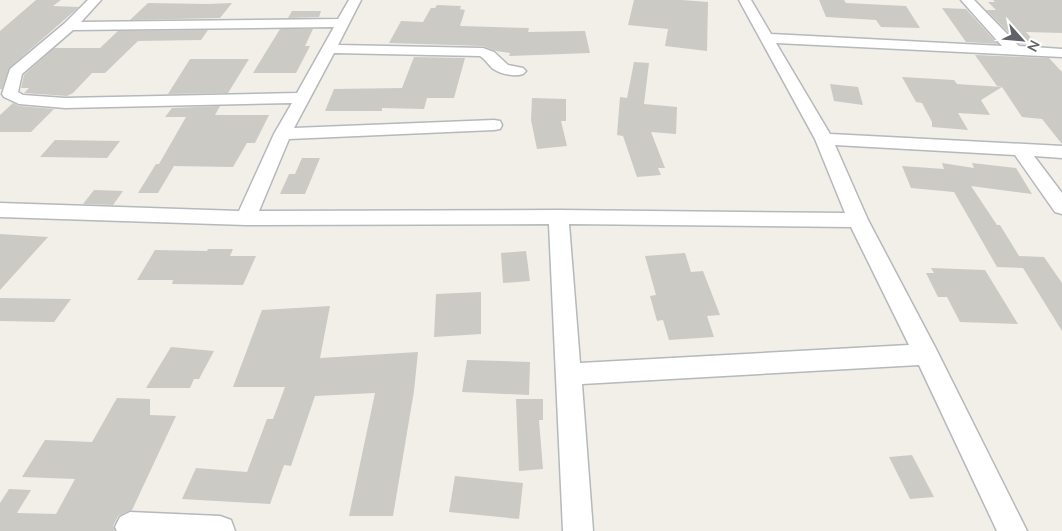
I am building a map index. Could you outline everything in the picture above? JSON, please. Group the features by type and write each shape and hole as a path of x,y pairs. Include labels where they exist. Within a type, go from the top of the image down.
{"street":[{"path":"95,0 70,26 15,72 10,94 19,99 65,103 302,98"},
{"path":"246,218 283,134 355,0"},
{"path":"745,0 824,139 858,220 1012,531"},
{"path":"967,0 1014,50"},
{"path":"70,26 342,23"},
{"path":"766,38 1014,50 1060,55"},
{"path":"327,49 483,52 491,56 496,63 505,69 518,71"},
{"path":"283,134 494,124"},
{"path":"824,139 1062,152"},
{"path":"1021,151 1062,207"},
{"path":"0,210 246,218 559,216 858,220"},
{"path":"559,216 578,531"},
{"path":"569,374 926,354"},
{"path":"130,527 220,531"}],"building":[{"path":"36,0 61,0 53,6 79,7 9,68 2,89 0,89 0,31"},
{"path":"634,0 708,2 707,51 665,46 668,29 628,25"},
{"path":"819,0 844,0 846,3 906,6 920,28 881,27 876,20 826,17"},
{"path":"993,0 1062,0 1062,33 1026,32 1038,45 1020,44 986,10 996,10 988,2 995,2"},
{"path":"148,3 232,3 220,18 130,20"},
{"path":"437,5 461,6 460,9 465,10 460,26 529,28 528,32 585,31 590,53 509,56 510,53 496,51 483,46 389,43 401,21 423,22 431,8 435,8"},
{"path":"942,8 966,9 998,44 966,42"},
{"path":"292,11 321,11 319,17 288,18"},
{"path":"280,29 313,29 305,46 310,46 296,73 253,73"},
{"path":"208,30 201,40 138,41 105,73 92,73 73,93 67,96 24,93 29,88 21,88 24,75 54,48 100,48 118,31"},
{"path":"975,55 1049,58 1062,72 1062,144 1042,119 1022,117 1002,87 997,86"},
{"path":"414,57 465,58 454,98 427,98 424,109 382,108 382,111 325,111 334,89 402,88"},
{"path":"190,59 249,59 228,93 168,94"},
{"path":"634,62 649,63 644,104 677,107 676,134 651,132 665,168 658,168 661,175 637,177 623,136 617,135 620,97 627,98"},
{"path":"902,77 954,80 957,84 1002,87 981,100 990,115 958,113 968,130 932,127 932,122 922,103 916,102"},
{"path":"830,84 858,87 863,105 834,101"},
{"path":"532,98 566,99 566,121 561,121 567,146 537,149 531,120"},
{"path":"13,103 19,106 54,109 31,132 0,132 0,115"},
{"path":"220,106 215,115 269,115 255,143 247,143 233,167 174,166 158,193 138,193 156,164 159,164 186,117 165,117 172,108"},
{"path":"55,140 120,141 107,158 40,157"},
{"path":"302,158 320,158 305,194 280,194 289,174 295,174"},
{"path":"942,163 974,168 972,163 1016,168 1032,194 971,186 997,225 1000,225 1019,256 1044,257 1062,283 1062,331 1023,268 997,267 954,192 911,188 902,166 944,169"},
{"path":"94,190 123,191 113,205 83,204"},
{"path":"0,234 48,237 0,290"},
{"path":"208,249 233,249 230,256 256,256 243,285 172,284 173,280 137,280 155,250 207,251"},
{"path":"526,251 530,281 503,283 501,253"},
{"path":"685,253 691,272 703,271 720,315 707,316 714,337 669,340 663,320 657,321 650,296 656,295 645,256"},
{"path":"931,268 985,270 1018,324 960,322 947,297 938,297 926,273 934,273"},
{"path":"481,292 481,334 434,337 436,294"},
{"path":"0,298 71,299 54,322 0,321"},
{"path":"330,306 320,358 418,352 414,391 393,516 349,516 375,393 315,396 291,466 284,465 270,504 182,499 196,468 247,472 267,419 273,419 285,387 233,387 262,310"},
{"path":"171,347 214,351 199,379 194,379 190,388 146,388"},
{"path":"467,360 530,362 529,395 462,392"},
{"path":"117,398 150,399 150,415 176,416 132,510 118,516 113,526 115,531 0,531 0,503 9,489 31,490 17,513 56,514 75,479 22,477 45,440 92,442"},
{"path":"516,399 543,399 543,420 539,420 543,469 519,471"},
{"path":"912,455 934,497 910,499 889,457"},
{"path":"455,476 523,483 519,519 449,512"}]}
